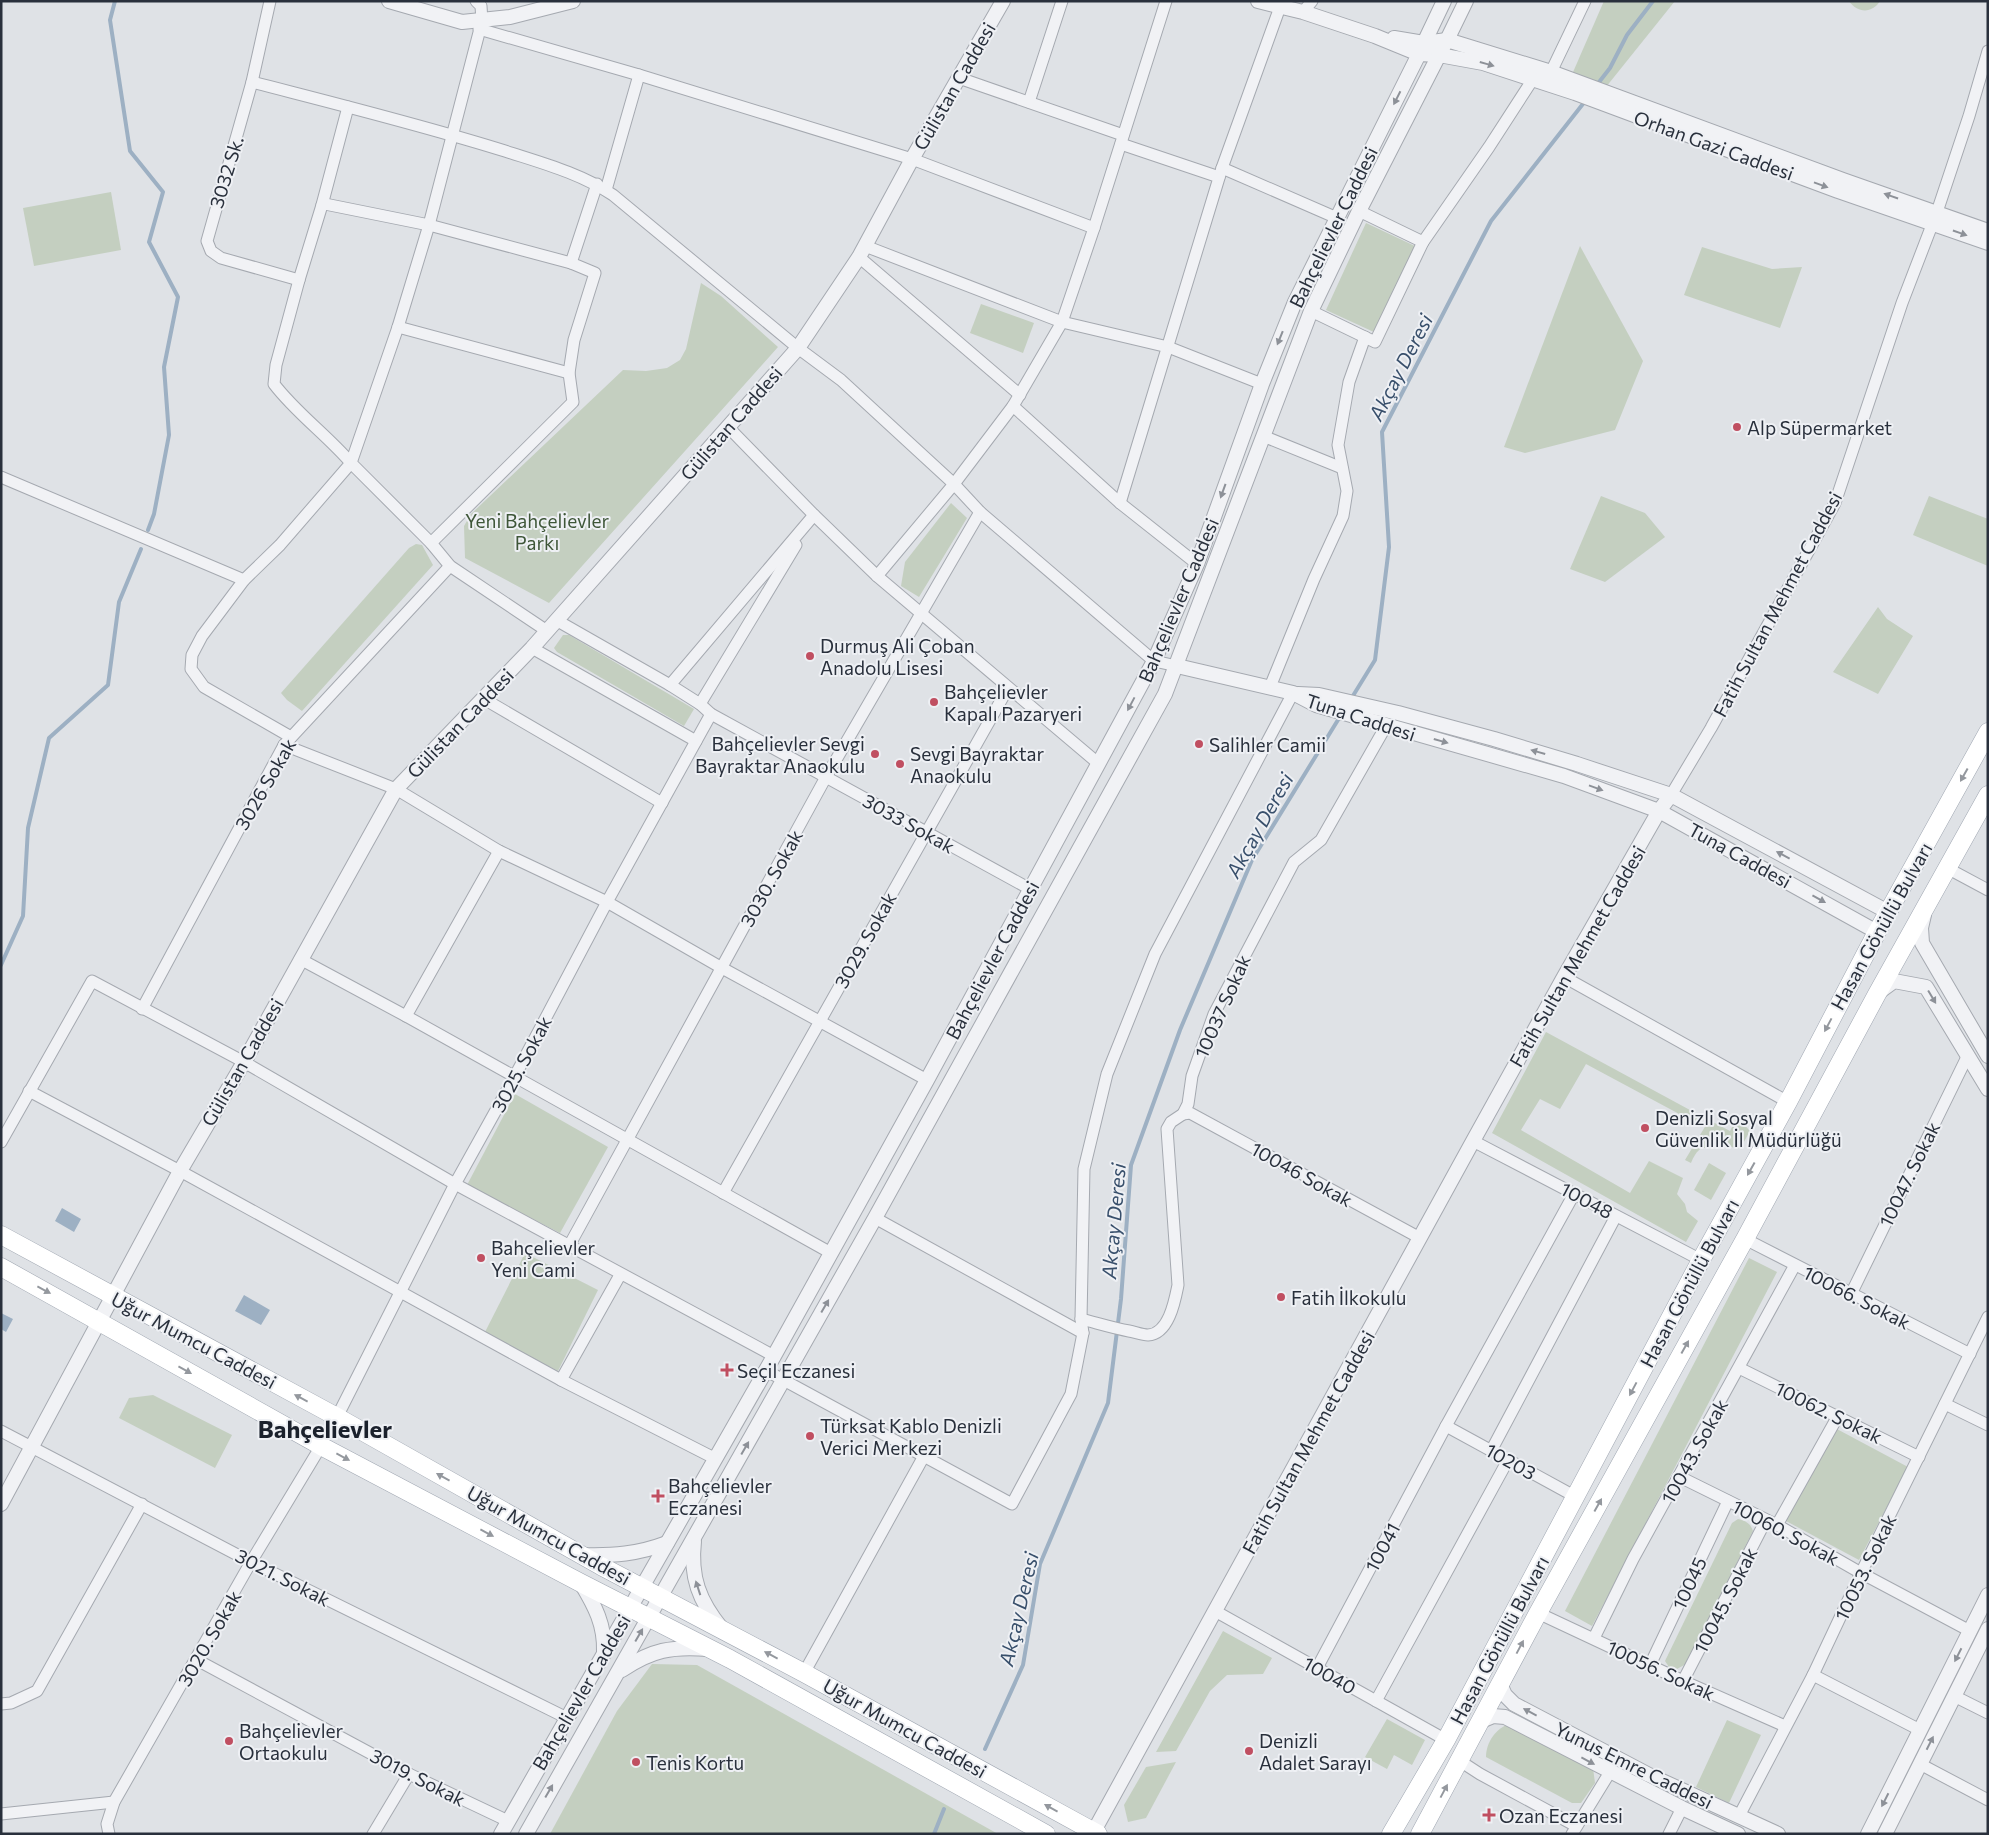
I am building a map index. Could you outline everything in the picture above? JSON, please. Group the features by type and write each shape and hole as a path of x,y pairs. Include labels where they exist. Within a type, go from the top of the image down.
{"main road":[{"name":"Hasan Gönüllü Bulvarı","path":"1391,1834 1446,1740 1877,932 1988,732"},
{"name":"Hasan Gönüllü Bulvarı","path":"1420,1834 1538,1612 1745,1239 1876,994 1988,795"},
{"name":"Uğur Mumcu Caddesi","path":"1,1235 336,1417 582,1555 804,1672 1096,1833"},
{"name":"Uğur Mumcu Caddesi","path":"1,1267 321,1446 581,1583 713,1650 1046,1834"}],"street":[{"name":"3032 Sk.","path":"270,1 252,82 207,241 210,251 221,258 298,280"},
{"path":"389,1 462,22 480,25 912,159 1094,228"},
{"path":"476,1 481,6 480,25 429,224 398,328 351,463 280,545 244,580 202,636 192,655 191,669 204,687 287,741 396,789 499,851 607,902 722,968 927,1080"},
{"path":"480,25 573,1"},
{"name":"Gülistan Caddesi","path":"1,1504 180,1171 244,1062 396,789 484,700 532,648 798,348 862,252 912,159 1003,1"},
{"path":"1029,102 1062,1"},
{"path":"877,576 954,484 1013,406 1062,322 1166,1"},
{"path":"1258,1 1280,7 1307,7 1375,36 1421,48 1447,40 1466,1"},
{"name":"Bahçelievler Caddesi","path":"501,1834 774,1356 1100,764 1154,661 1197,564 1262,384 1295,302 1444,1"},
{"path":"1551,72 1586,1"},
{"path":"1120,503 1220,172 1280,7"},
{"name":"Bahçelievler Caddesi","path":"526,1834 875,1218 1161,703 1311,311 1359,211 1447,40"},
{"name":"Orhan Gazi Caddesi","path":"1447,40 1551,72 1583,90"},
{"name":"Orhan Gazi Caddesi","path":"1421,48 1439,55 1483,63 1533,79 1583,90 1751,159 1935,218 1988,231"},
{"name":"Fatih Sultan Mehmet Caddesi","path":"1096,1833 1215,1611 1564,976 1659,811 1725,702 1835,503 1902,303 1935,218 1969,116 1988,50"},
{"path":"571,263 601,187 639,75"},
{"path":"959,78 1029,102 1122,140 1220,172 1336,218"},
{"path":"1311,311 1376,342 1423,242 1489,147 1533,79"},
{"path":"252,82 451,134 569,172 601,187 798,348 841,380 954,484 980,512 1154,661 1176,666"},
{"path":"348,107 322,205 298,280 276,365 274,384 284,398 334,443 351,463 431,543 450,566 547,631"},
{"path":"322,205 325,204 429,224 571,263 595,273 574,340 568,373 573,402 431,543"},
{"path":"1359,211 1423,242"},
{"name":"Orhan Gazi Caddesi","path":"1935,218 1988,243"},
{"path":"862,252 1062,322 1168,346 1262,384"},
{"path":"862,252 1020,395"},
{"path":"398,328 568,373"},
{"path":"1270,687 1314,579 1343,516 1346,491 1338,445 1349,382 1365,337"},
{"path":"1013,406 1120,503 1197,564"},
{"path":"728,427 877,576 1100,764"},
{"path":"1263,436 1342,468"},
{"path":"1,477 244,580"},
{"name":"3030. Sokak","path":"569,1246 826,777 980,512"},
{"path":"670,685 814,515"},
{"path":"700,704 814,515"},
{"name":"3026 Sokak","path":"142,1009 287,741 450,566"},
{"name":"3033 Sokak","path":"556,620 670,685 700,704 711,714 1030,889"},
{"path":"532,648 696,742"},
{"name":"Tuna Caddesi","path":"1176,666 1318,700 1385,711 1577,764 1670,795 1888,912"},
{"name":"3029. Sokak","path":"723,1193 925,832 1008,688"},
{"path":"765,1370 1012,1504 1071,1394 1083,1333 1081,1319 1084,1169 1107,1074 1155,954 1292,693"},
{"path":"484,700 662,803"},
{"name":"Tuna Caddesi","path":"1318,700 1381,725 1564,776 1659,811 1877,932"},
{"name":"3025. Sokak","path":"336,1417 455,1184 711,714"},
{"name":"10037 Sokak","path":"1081,1319 1113,1328 1150,1335 1168,1320 1174,1306 1178,1285 1167,1129 1171,1122 1183,1114 1188,1104 1192,1076 1214,1014 1226,989 1294,862 1321,840 1381,725"},
{"path":"406,1016 499,851"},
{"path":"1947,868 1988,890"},
{"path":"1926,905 1921,928 1922,943 1988,1056"},
{"path":"300,959 515,1076 831,1253"},
{"path":"1564,976 1788,1102"},
{"path":"1,1142 92,981 244,1062 455,1184 620,1275 774,1356"},
{"path":"1876,994 1894,981 1926,987 1988,1089"},
{"name":"10047. Sokak","path":"1851,1294 1968,1055"},
{"path":"29,1091 180,1171 561,1380 716,1459"},
{"name":"10046 Sokak","path":"1183,1114 1190,1113 1420,1238"},
{"name":"10048","path":"1473,1140 1701,1260"},
{"name":"10041","path":"1317,1668 1446,1426 1574,1194"},
{"path":"1491,1451 1616,1216"},
{"path":"875,1218 1083,1333"},
{"name":"10066. Sokak","path":"1745,1239 1970,1354"},
{"name":"10043. Sokak","path":"1594,1638 1633,1559 1680,1477 1795,1265"},
{"path":"561,1380 620,1275"},
{"name":"10053. Sokak","path":"1739,1816 1813,1676 1861,1573 1988,1317"},
{"name":"10062. Sokak","path":"1739,1368 1919,1457"},
{"path":"1945,1404 1988,1425"},
{"path":"1777,1525 1838,1416"},
{"name":"10203","path":"1446,1426 1576,1497"},
{"name":"3021. Sokak","path":"1,1431 252,1562 567,1718"},
{"name":"3020. Sokak","path":"109,1834 107,1824 114,1802 321,1446"},
{"path":"804,1672 924,1456"},
{"path":"1376,1701 1508,1460"},
{"name":"10060. Sokak","path":"1680,1477 1777,1525 1861,1573 1970,1631"},
{"name":"10045","path":"1650,1665 1728,1501"},
{"path":"1,1704 11,1703 37,1691 142,1504"},
{"name":"10045. Sokak","path":"1683,1681 1766,1520"},
{"path":"694,1537 693,1569 696,1584 705,1604 723,1630"},
{"path":"582,1555 623,1555 647,1551 667,1543"},
{"path":"581,1583 599,1615 604,1638 604,1654"},
{"path":"1868,1834 1988,1596"},
{"name":"10040","path":"1215,1611 1446,1740"},
{"name":"10056. Sokak","path":"1538,1612 1683,1681 1785,1726"},
{"path":"1885,1834 1988,1629"},
{"path":"617,1673 639,1658 655,1651 676,1648 713,1650"},
{"name":"3019. Sokak","path":"196,1660 410,1774 508,1821"},
{"path":"1813,1676 1920,1730"},
{"name":"Yunus Emre Caddesi","path":"1500,1684 1505,1695 1514,1704 1649,1775 1778,1834"},
{"path":"1954,1696 1988,1713"},
{"name":"Yunus Emre Caddesi","path":"1481,1721 1493,1716 1505,1717 1610,1772 1738,1834"},
{"path":"1460,1761 1574,1830 1610,1772"},
{"path":"1920,1764 1988,1800"},
{"path":"373,1834 410,1774"},
{"path":"1,1814 114,1802"},
{"path":"1670,1834 1682,1808"}],"green space":[{"path":"1604,1 1675,1 1602,92 1570,79"},
{"path":"1849,1 1880,1 1869,10 1860,10"},
{"path":"111,192 121,250 34,266 23,208"},
{"path":"1366,223 1417,247 1376,333 1326,310"},
{"path":"1580,246 1643,361 1615,430 1525,453 1504,447"},
{"path":"1702,247 1772,269 1802,267 1780,328 1684,295"},
{"name":"Yeni Bahçelievler Parkı","path":"701,283 721,296 778,347 549,603 465,558 464,526 471,514 623,370 646,371 667,368 680,360 686,349"},
{"path":"981,304 1034,323 1023,353 970,333"},
{"path":"1601,496 1645,513 1665,537 1605,582 1570,569"},
{"path":"1929,496 1988,519 1988,566 1913,535"},
{"path":"951,503 967,518 919,597 901,586 905,562"},
{"path":"416,544 422,545 433,565 302,711 287,700 281,693 409,548"},
{"path":"1878,607 1887,619 1913,636 1878,694 1833,672"},
{"path":"563,635 569,635 694,709 684,726 557,652 554,648"},
{"path":"1546,1032 1701,1116 1696,1123 1586,1064 1560,1109 1540,1099 1521,1130 1630,1193 1649,1161 1683,1178 1677,1194 1685,1204 1687,1212 1698,1221 1686,1242 1492,1133"},
{"path":"515,1094 608,1147 560,1233 467,1185"},
{"path":"1737,1117 1750,1131 1740,1149 1722,1145 1717,1148 1705,1148 1698,1151 1691,1163 1685,1160 1709,1120 1730,1131"},
{"path":"1709,1163 1726,1173 1711,1200 1694,1190"},
{"path":"525,1253 598,1290 558,1371 484,1334"},
{"path":"1749,1258 1777,1272 1592,1626 1565,1611"},
{"path":"153,1395 232,1435 215,1468 119,1418 129,1398"},
{"path":"1835,1428 1908,1467 1859,1560 1786,1521"},
{"path":"1738,1519 1751,1526 1753,1531 1686,1664 1677,1669 1669,1667 1665,1661 1732,1523"},
{"path":"1223,1631 1272,1658 1263,1674 1227,1675 1210,1691 1176,1751 1156,1752"},
{"path":"652,1664 697,1665 998,1834 550,1834 617,1711"},
{"path":"1387,1719 1425,1740 1412,1765 1394,1755 1387,1769 1365,1757"},
{"path":"1727,1720 1761,1735 1729,1803 1696,1787"},
{"path":"1511,1723 1593,1768 1595,1783 1581,1803 1572,1803 1486,1757 1486,1751 1493,1736 1501,1728"},
{"path":"1176,1762 1146,1818 1128,1822 1124,1805 1146,1767"}],"water":[{"path":"62,1208 81,1219 74,1232 55,1221"},
{"path":"244,1295 270,1310 261,1325 235,1311"},
{"path":"1,1313 13,1319 6,1332 1,1329"}],"waterway":[{"path":"115,1 110,20 130,151 163,192 149,242 178,297 164,367 169,435 154,514 148,530"},
{"name":"Akçay Deresi","path":"1596,86 1610,68 1627,35 1653,1"},
{"name":"Akçay Deresi","path":"1351,699 1375,660 1389,547 1382,432 1491,221 1586,100"},
{"path":"1,965 23,916 28,828 49,738 108,685 119,602 141,549"},
{"name":"Akçay Deresi","path":"985,1749 1023,1665 1040,1564 1108,1403 1121,1299 1131,1165 1180,1030 1252,860 1341,715"},
{"name":"Akçay Deresi","path":"934,1834 944,1809"}],"place":[{"name":"Alp Süpermarket","path":"1737,427"},
{"name":"Durmuş Ali Çoban Anadolu Lisesi","path":"810,656"},
{"name":"Bahçelievler Kapalı Pazaryeri","path":"934,702"},
{"name":"Salihler Camii","path":"1199,744"},
{"name":"Bahçelievler Sevgi Bayraktar Anaokulu","path":"875,754"},
{"name":"Sevgi Bayraktar Anaokulu","path":"900,764"},
{"name":"Denizli Sosyal Güvenlik İl Müdürlüğü","path":"1645,1128"},
{"name":"Bahçelievler Yeni Cami","path":"481,1258"},
{"name":"Fatih İlkokulu","path":"1281,1297"},
{"name":"Seçil Eczanesi","path":"727,1370"},
{"name":"Türksat Kablo Denizli Verici Merkezi","path":"810,1436"},
{"name":"Bahçelievler Eczanesi","path":"658,1496"},
{"name":"Bahçelievler Ortaokulu","path":"229,1741"},
{"name":"Denizli Adalet Sarayı","path":"1249,1751"},
{"name":"Tenis Kortu","path":"636,1762"},
{"name":"Ozan Eczanesi","path":"1489,1815"}],"district":[{"name":"Bahçelievler","path":"325,1428"}]}
